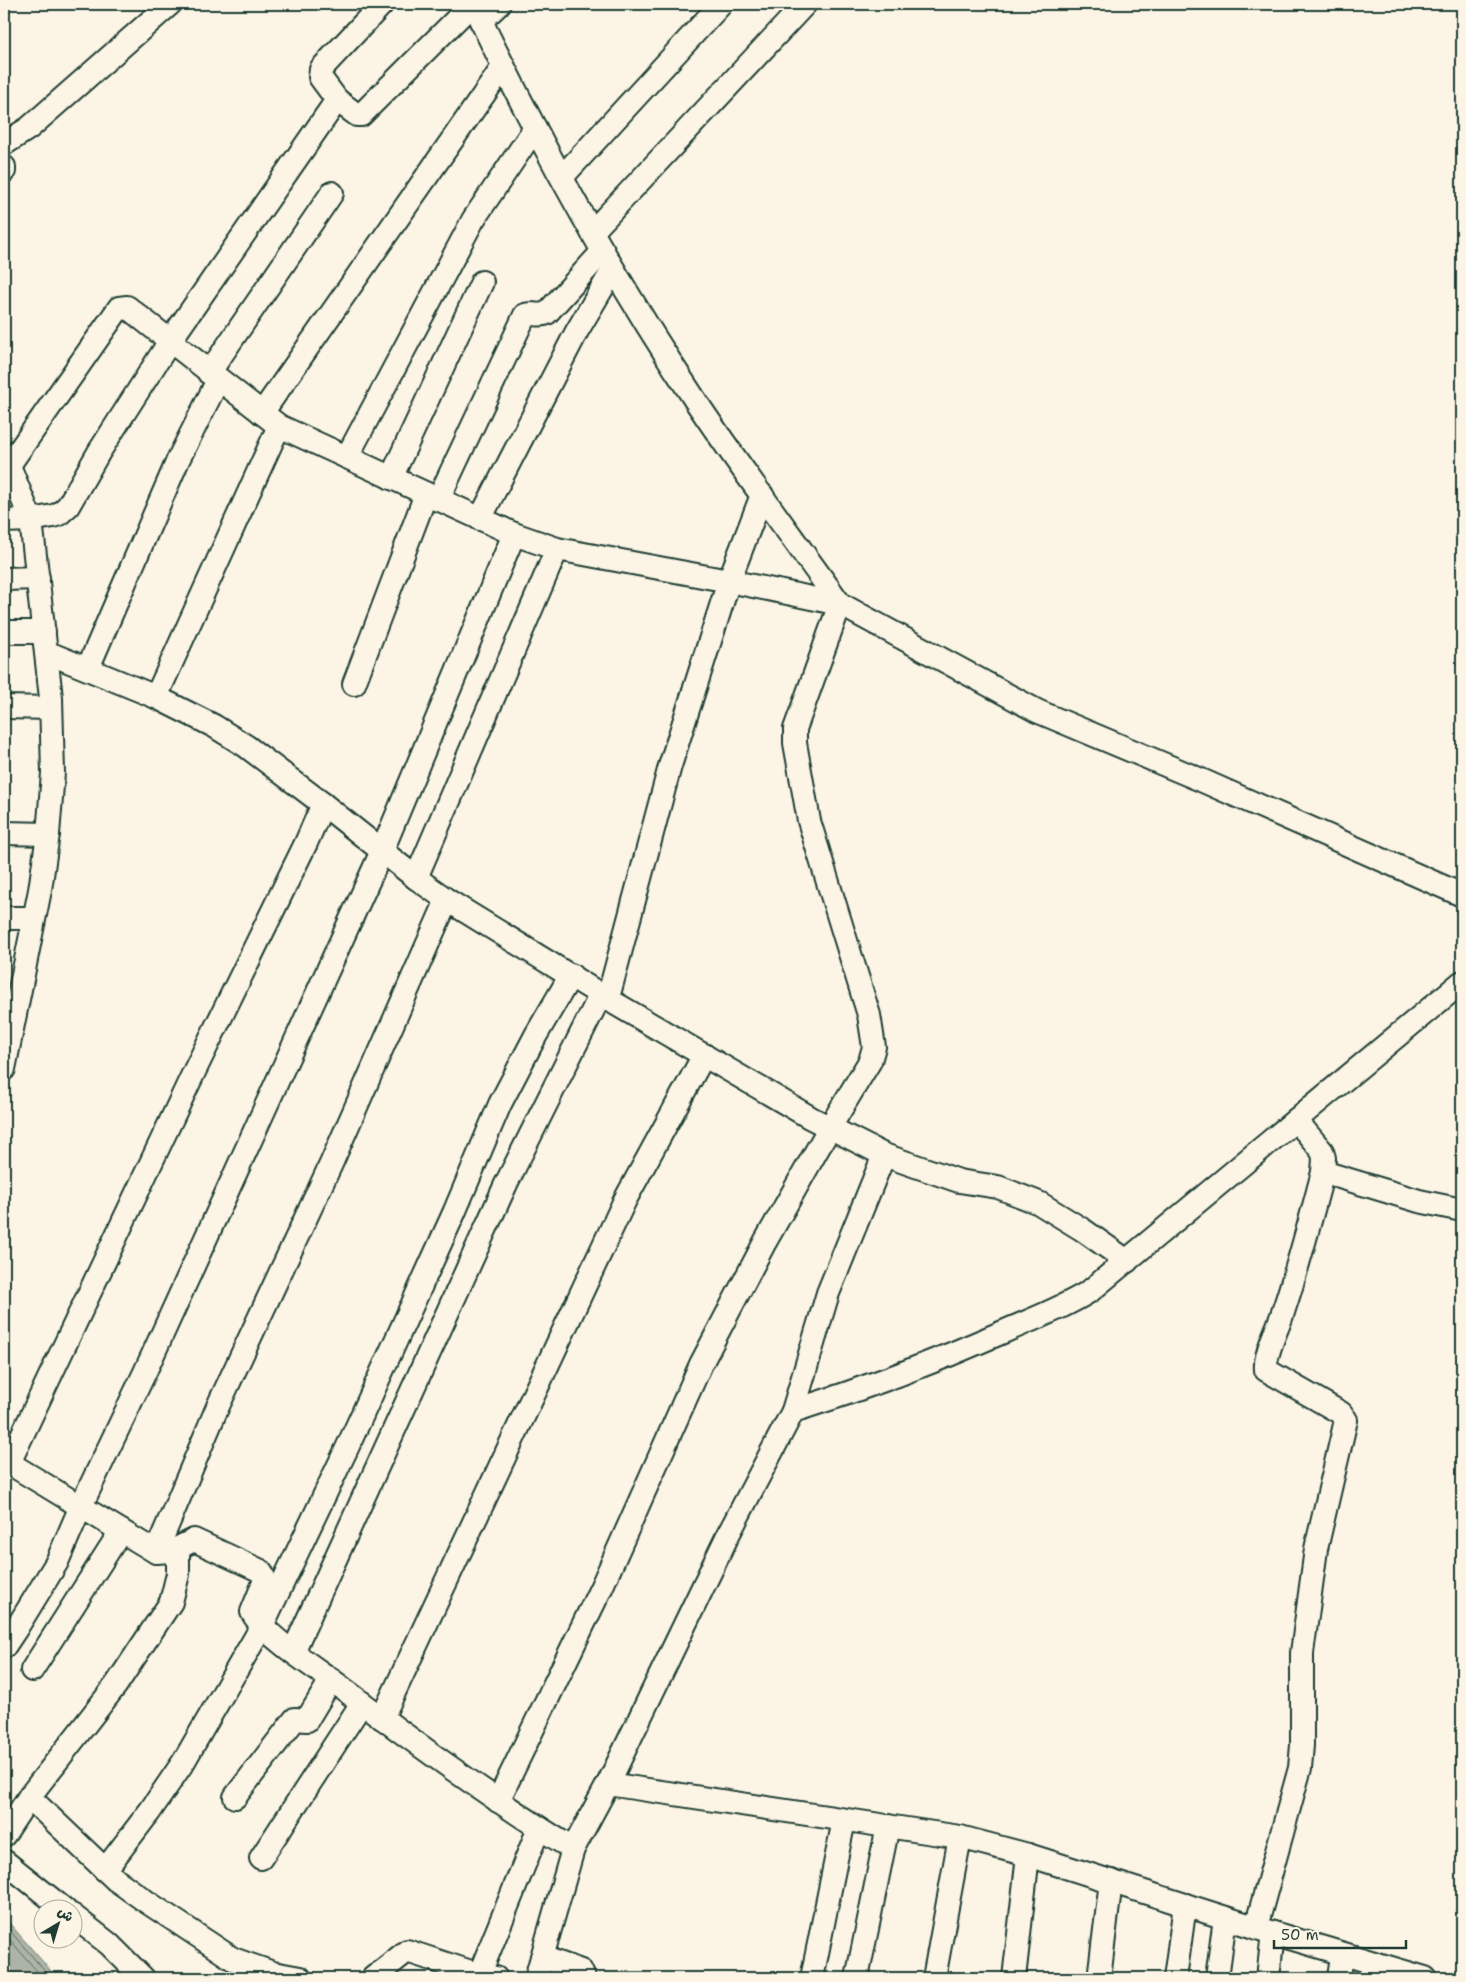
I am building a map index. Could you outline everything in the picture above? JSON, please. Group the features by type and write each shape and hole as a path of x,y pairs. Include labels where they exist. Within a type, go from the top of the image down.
{"street":[{"path":"4,144 29,128 170,4"},
{"path":"382,4 321,69 320,77 337,100 357,115 361,115 476,10 499,4"},
{"path":"562,177 721,4"},
{"path":"354,684 432,497 525,315 542,315 547,313 597,241 806,4"},
{"path":"476,10 535,128 613,270 699,407 840,604"},
{"path":"156,697 270,419 503,67"},
{"path":"4,521 32,520 59,514 68,506 99,452 170,341 337,100"},
{"path":"347,457 473,220 535,128"},
{"path":"88,668 214,376 332,194"},
{"path":"480,519 577,331 613,270"},
{"path":"390,478 482,282"},
{"path":"4,1069 8,1029 34,918 48,834 53,773 51,708 32,520 6,458 119,308 123,306 131,309 270,419 390,478 514,534 557,549 840,604 1037,711 1201,780 1462,895"},
{"path":"293,1652 506,1184 604,996 670,766 729,581 762,495"},
{"path":"4,1646 57,1562 81,1506 149,1363 382,850 514,534"},
{"path":"416,878 557,549"},
{"path":"4,579 38,578"},
{"path":"498,1801 602,1586 701,1364 765,1242 870,1061 874,1047 869,1015 809,821 795,743 796,729 840,604"},
{"path":"4,632 45,642 88,668 156,697 214,726 246,746 447,900 604,996 830,1127 884,1155 959,1181 998,1187 1039,1203 1083,1230 1127,1261"},
{"path":"4,707 51,708"},
{"path":"323,804 306,843 6,1461 156,1552 168,1552 194,1540 261,1571 265,1580 252,1612 262,1626 293,1652 382,1718 498,1801 573,1849"},
{"path":"4,833 48,834"},
{"path":"156,1552 218,1406 331,1164 447,900"},
{"path":"4,918 34,918"},
{"path":"105,1870 150,1812 184,1761 262,1626 352,1437 454,1213 500,1104 571,975"},
{"path":"792,1411 827,1401 964,1349 1073,1302 1090,1291 1127,1261 1462,982"},
{"path":"382,1718 625,1200 704,1055"},
{"path":"1268,1978 1264,1930 1300,1768 1302,1745 1302,1653 1316,1549 1346,1420 1341,1413 1272,1376 1266,1370 1265,1362 1293,1282 1323,1172 1324,1158 1322,1151 1296,1120"},
{"path":"536,1978 573,1849 608,1784 728,1535 792,1411 828,1293 884,1155"},
{"path":"1323,1172 1419,1200 1462,1210"},
{"path":"32,1670 121,1531"},
{"path":"4,1835 29,1797 116,1685 171,1602 178,1574 178,1548"},
{"path":"235,1797 295,1719 307,1720 331,1680"},
{"path":"261,1858 362,1703"},
{"path":"608,1784 960,1837 1028,1855 1421,1978"},
{"path":"29,1797 105,1870 147,1902 232,1959 273,1973 300,1978"},
{"path":"812,1978 844,1820"},
{"path":"856,1978 888,1826"},
{"path":"373,1978 406,1951 485,1977 538,1828"},
{"path":"934,1978 960,1837"},
{"path":"1014,1978 1028,1855"},
{"path":"4,1861 53,1900"},
{"path":"1099,1978 1111,1881"},
{"path":"1175,1978 1185,1905"},
{"path":"1217,1978 1225,1918"},
{"path":"82,1923 108,1944 143,1978"},
{"path":"1339,1978 1342,1954"},
{"path":"542,1957 580,1971 584,1978"}],"water":[{"path":"4,1917 57,1978 4,1978"}]}
